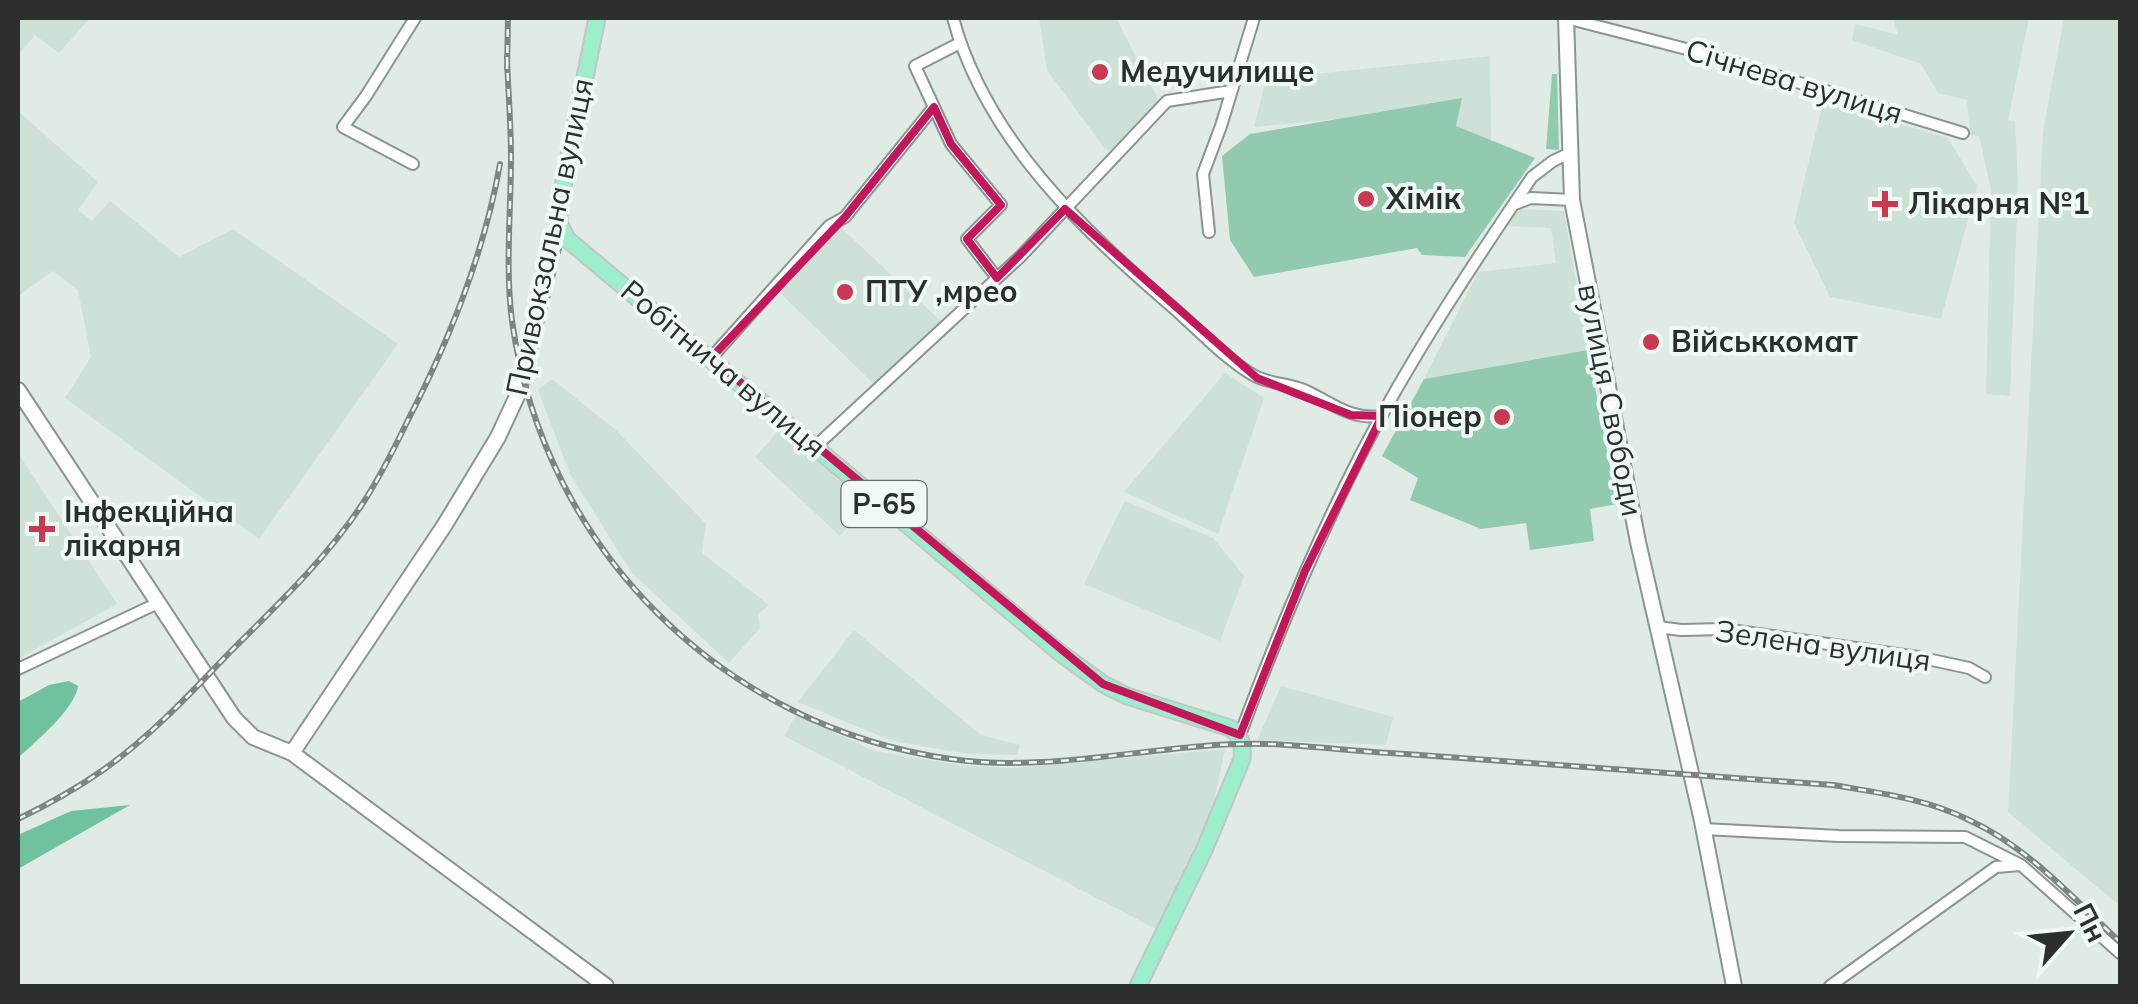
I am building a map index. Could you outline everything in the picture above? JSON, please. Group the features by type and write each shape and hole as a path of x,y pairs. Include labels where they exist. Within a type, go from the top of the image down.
{"main road":[{"name":"Привокзальна вулиця","path":"292,753 444,526 498,438 518,394 558,223 597,18"},
{"name":"вулиця Свободи","path":"1566,18 1572,200 1638,542 1704,830 1734,986"},
{"name":"Робітнича вулиця","path":"558,223 567,239 1059,652 1127,696 1230,728 1240,735"},
{"path":"18,390 234,718 254,738 292,753 606,986"},
{"path":"1138,986 1204,850 1242,759 1240,735"}],"street":[{"path":"953,18 960,43 1004,130 1065,209 1257,378 1294,386 1351,415 1382,416"},
{"path":"1209,232 1203,174 1254,18"},
{"name":"Січнева вулиця","path":"1566,18 1702,53 1963,133"},
{"path":"412,19 343,128 413,164"},
{"path":"960,43 915,66 932,109 952,144 1001,205 967,239 997,278"},
{"path":"816,446 997,278 1167,102 1231,91"},
{"path":"711,358 829,226 845,218 932,109"},
{"path":"1240,735 1283,621 1382,416 1532,177 1570,153"},
{"path":"1514,204 1531,198 1572,200"},
{"path":"18,669 158,602"},
{"name":"Зелена вулиця","path":"1658,626 1724,629 1898,654 1969,668 1985,676"},
{"path":"1704,830 1965,837 2022,865 2120,953"},
{"path":"1830,986 1996,867 2022,865"}],"highlighted area":[{"path":"934,107 951,144 1001,205 967,239 997,278 1065,209 1257,378 1351,415 1382,416 1305,571 1240,735 1103,684 711,358 845,217"}],"shaded area":[{"path":"18,18 90,18 59,53 35,35 18,55"},
{"path":"1039,18 1116,18 1159,101 1114,150 1105,149 1047,70"},
{"path":"1893,18 2029,18 2008,120 2015,121 2018,186 2010,396 1986,394 1991,190 1979,136 1970,135 1967,100 1938,93 1921,64 1852,40 1855,24 1898,35"},
{"path":"2064,18 2120,18 2120,906 2008,812 2043,131"},
{"path":"1490,56 1491,141 1408,112 1254,127 1266,79"},
{"name":"Лікарня №1","path":"1823,102 1948,138 1977,186 1941,319 1830,297 1794,223"},
{"path":"18,111 98,182 78,210 92,221 110,201 179,257 233,229 398,344 259,539 65,398 91,357 78,290 53,271 18,296"},
{"path":"1517,209 1564,211 1588,350 1424,379 1478,272 1556,263 1551,228 1508,226"},
{"path":"838,225 941,321 874,384 779,292"},
{"path":"1225,373 1264,398 1218,534 1124,492"},
{"path":"552,379 617,431 706,524 702,553 769,605 758,614 760,628 729,663 632,573 570,474 538,390"},
{"path":"780,429 867,505 840,536 755,457"},
{"name":"Інфекційна лікарня","path":"18,453 117,604 18,659"},
{"path":"1125,501 1213,538 1244,576 1220,641 1084,584"},
{"path":"854,630 981,735 1020,745 1017,755 968,754 892,741 798,702"},
{"path":"1281,686 1393,717 1386,745 1257,740"},
{"path":"796,715 875,751 960,765 1012,768 1225,749 1213,807 1156,929 784,736"}],"green space":[{"path":"1552,74 1557,74 1559,150 1546,149"},
{"name":"Хімік","path":"1462,98 1456,126 1535,158 1465,257 1422,255 1417,248 1254,277 1230,240 1222,156 1250,134"},
{"name":"Піонер","path":"1588,350 1617,504 1590,509 1594,541 1530,550 1526,523 1481,529 1410,500 1418,478 1382,456 1424,379"},
{"path":"69,681 78,686 70,705 18,758 18,702 49,685"},
{"path":"130,805 18,869 18,835 71,811"}],"railway":[{"path":"507,69 508,18"},
{"path":"507,57 512,321 531,404 562,482 605,552 658,614 720,667 791,709 868,740 951,759 991,763 1269,744 1833,785 1868,791 1937,807 1991,831 2049,875 2120,942"},
{"path":"18,819 93,777 153,729 299,582 347,526 386,464 451,327 485,231 500,164"}],"place":[{"name":"Медучилище","path":"1100,72"},
{"name":"Хімік","path":"1366,199"},
{"name":"Лікарня №1","path":"1885,204"},
{"name":"ПТУ ,мрео","path":"845,292"},
{"name":"Військкомат","path":"1651,342"},
{"name":"Піонер","path":"1502,417"},
{"name":"Інфекційна лікарня","path":"42,529"}]}
